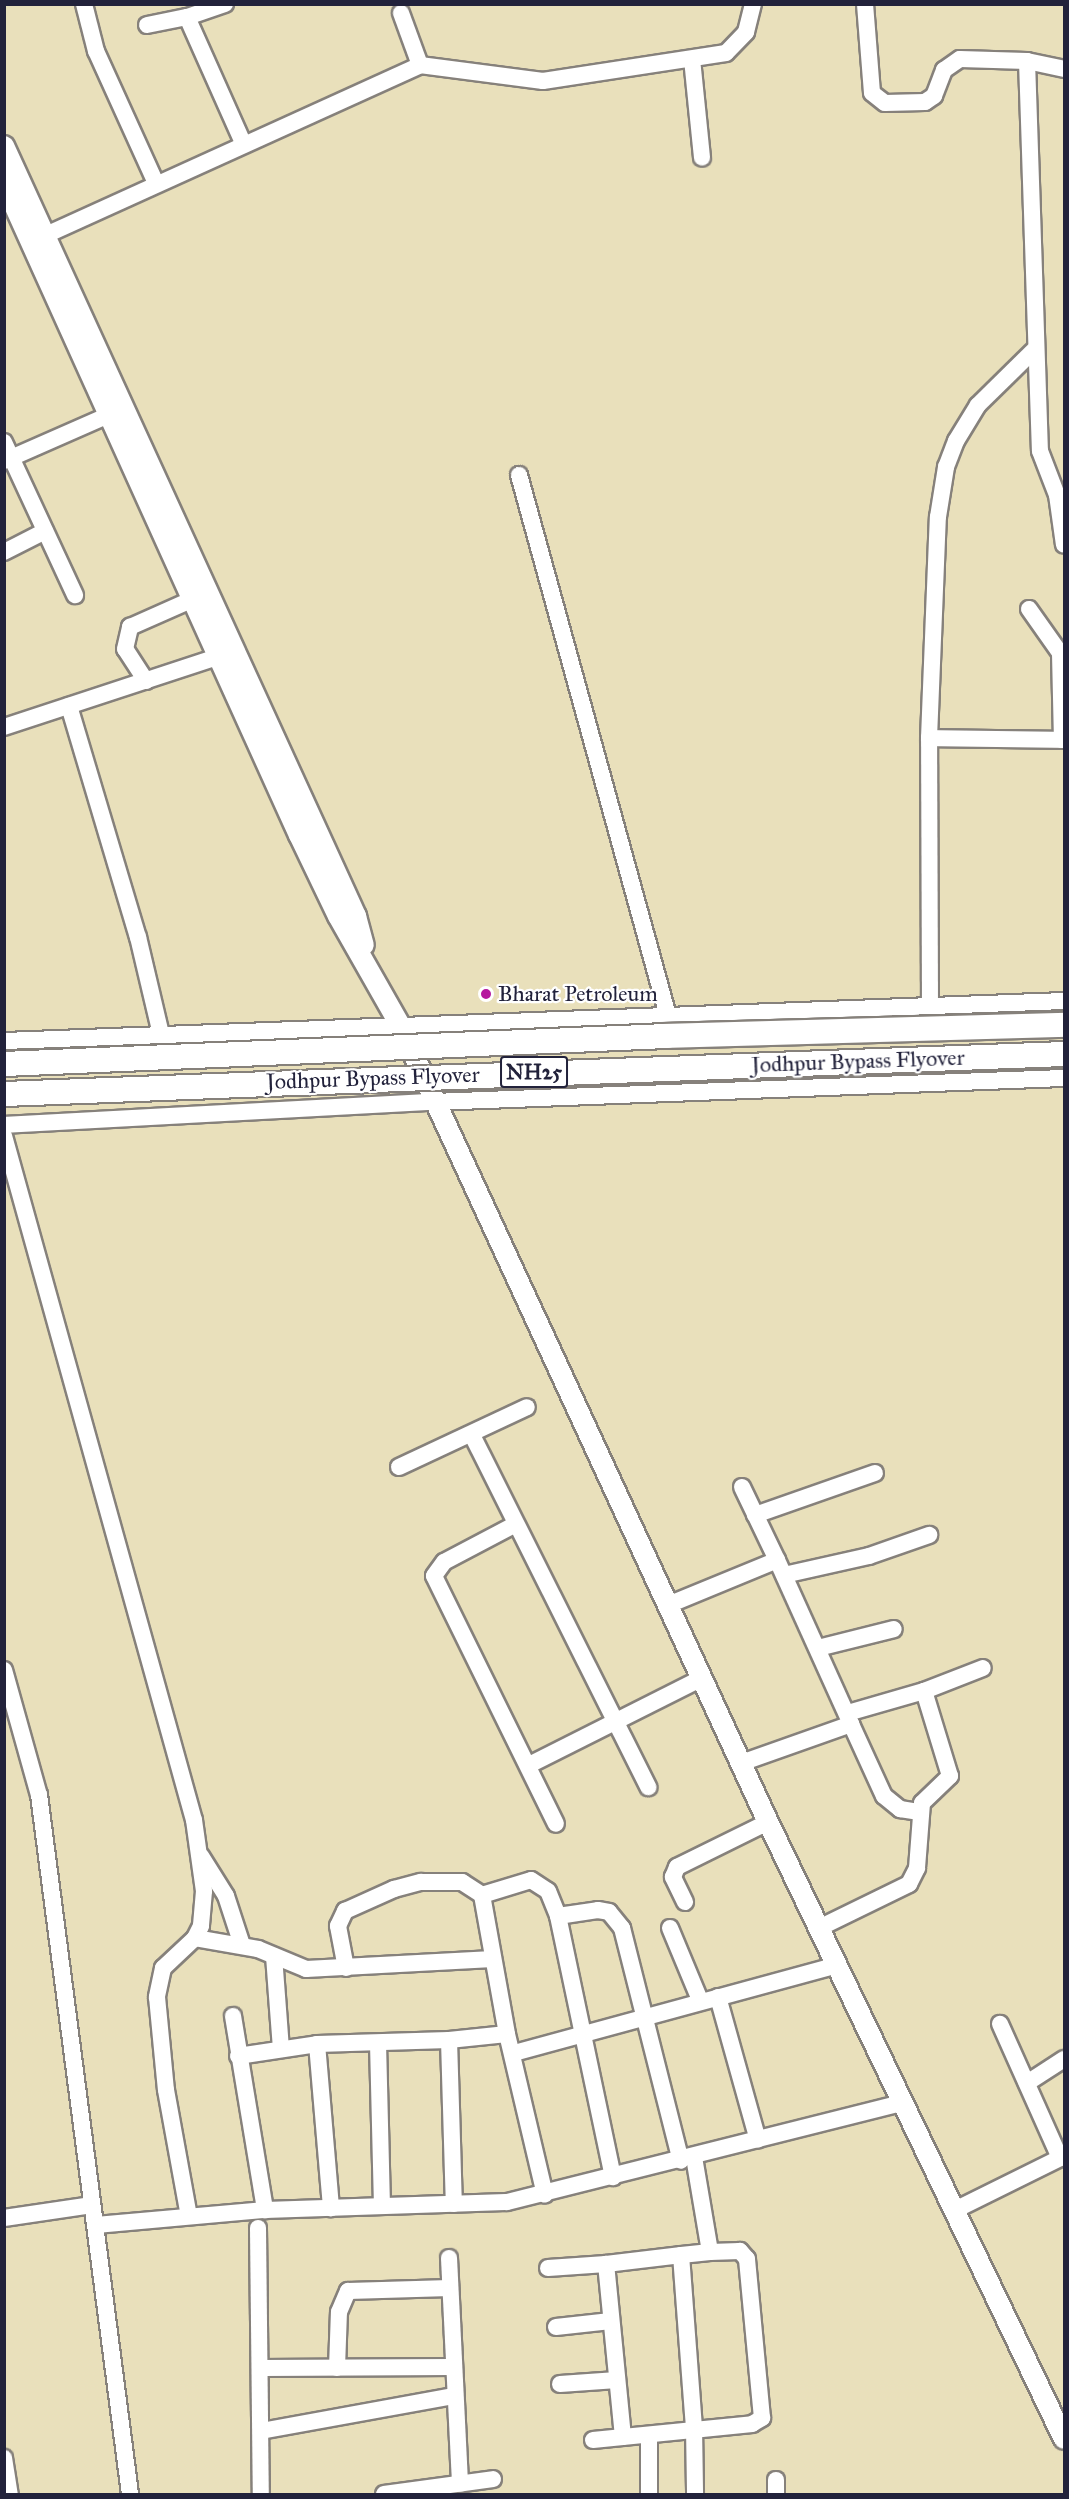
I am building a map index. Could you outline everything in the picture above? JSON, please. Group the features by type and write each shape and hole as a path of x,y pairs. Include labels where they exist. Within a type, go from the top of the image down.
{"highway":[{"name":"Jodhpur Bypass Flyover","path":"4,1064 666,1036 1065,1025"},
{"name":"Jodhpur Bypass Flyover","path":"4,1094 1065,1054"}],"main road":[{"path":"4,146 20,217 46,235 356,916 371,969"},
{"path":"4,183 191,600 338,916 371,969 401,1027 433,1102 768,1822 957,2209 1065,2439"}],"street":[{"path":"84,4 96,51 156,183"},
{"path":"147,25 188,17 225,4"},
{"path":"46,235 243,143 420,65 543,81 726,53 739,43 746,32 753,4"},
{"path":"866,4 872,93 885,103 925,102 934,96 944,69 955,60 1027,61 1065,69"},
{"path":"401,13 420,65"},
{"path":"188,17 243,143"},
{"path":"692,59 702,157"},
{"path":"1027,61 1033,351 1040,451 1061,494 1065,545"},
{"path":"930,1006 929,738 938,517 946,467 956,441 978,405 1033,351"},
{"path":"8,460 109,416"},
{"path":"4,442 8,460 75,595"},
{"path":"519,475 668,1016"},
{"path":"4,552 45,531"},
{"path":"146,681 125,649 130,627 191,600"},
{"path":"929,738 1063,740 1060,653 1029,609"},
{"path":"4,727 217,657"},
{"path":"69,706 138,937 161,1034"},
{"path":"4,1041 1065,1001"},
{"path":"4,1125 433,1102 1065,1078"},
{"path":"4,1136 194,1820 204,1911 195,1938 163,1968 157,1996 166,2090 189,2216"},
{"path":"399,1467 472,1435 527,1407"},
{"path":"472,1435 613,1723 648,1787"},
{"path":"755,1515 875,1473"},
{"path":"742,1487 818,1648 884,1796 900,1809 920,1812"},
{"path":"516,1524 444,1562 434,1576 529,1765 556,1824"},
{"path":"668,1605 780,1568 869,1556 929,1535"},
{"path":"818,1648 894,1629"},
{"path":"741,1763 849,1718 983,1668"},
{"path":"4,1670 39,1795 130,2494"},
{"path":"529,1765 702,1678"},
{"path":"820,1927 909,1884 917,1868 920,1812 926,1798 950,1776 924,1691"},
{"path":"685,1902 673,1877 678,1867 768,1822"},
{"path":"199,1853 226,1896 242,1945"},
{"path":"482,1895 531,1880 548,1891 558,1916 581,2036 613,2177"},
{"path":"346,1968 338,1926 345,1911 394,1889 421,1882 462,1882 482,1895 507,2034 514,2053 545,2195"},
{"path":"558,1916 598,1910 618,1920 687,2159 710,2252"},
{"path":"670,1928 700,2000"},
{"path":"195,1938 242,1945 306,1969 493,1959"},
{"path":"273,1956 281,2049"},
{"path":"514,2053 581,2036 644,2015 838,1965"},
{"path":"718,1997 758,2140"},
{"path":"233,2016 265,2210"},
{"path":"957,2209 1062,2163 1000,2024"},
{"path":"238,2056 317,2044 448,2040 507,2034"},
{"path":"448,2040 454,2204"},
{"path":"378,2043 382,2206"},
{"path":"317,2044 331,2208"},
{"path":"1027,2084 1065,2059"},
{"path":"96,2225 265,2210 454,2204 545,2195 904,2102"},
{"path":"4,2218 92,2205"},
{"path":"258,2228 262,2368 261,2494"},
{"path":"548,2268 710,2252 740,2251 747,2259 762,2418 752,2424 694,2427 649,2436 593,2440"},
{"path":"681,2255 694,2427 695,2494"},
{"path":"449,2258 453,2396 460,2484"},
{"path":"606,2264 623,2438"},
{"path":"338,2368 339,2312 348,2291 450,2288"},
{"path":"556,2327 611,2321"},
{"path":"262,2368 452,2367"},
{"path":"560,2384 617,2380"},
{"path":"261,2431 453,2396"},
{"path":"649,2436 649,2494"},
{"path":"4,2458 9,2494"},
{"path":"384,2494 442,2491 460,2484 493,2479"}],"place":[{"name":"Bharat Petroleum","path":"486,994"}]}
